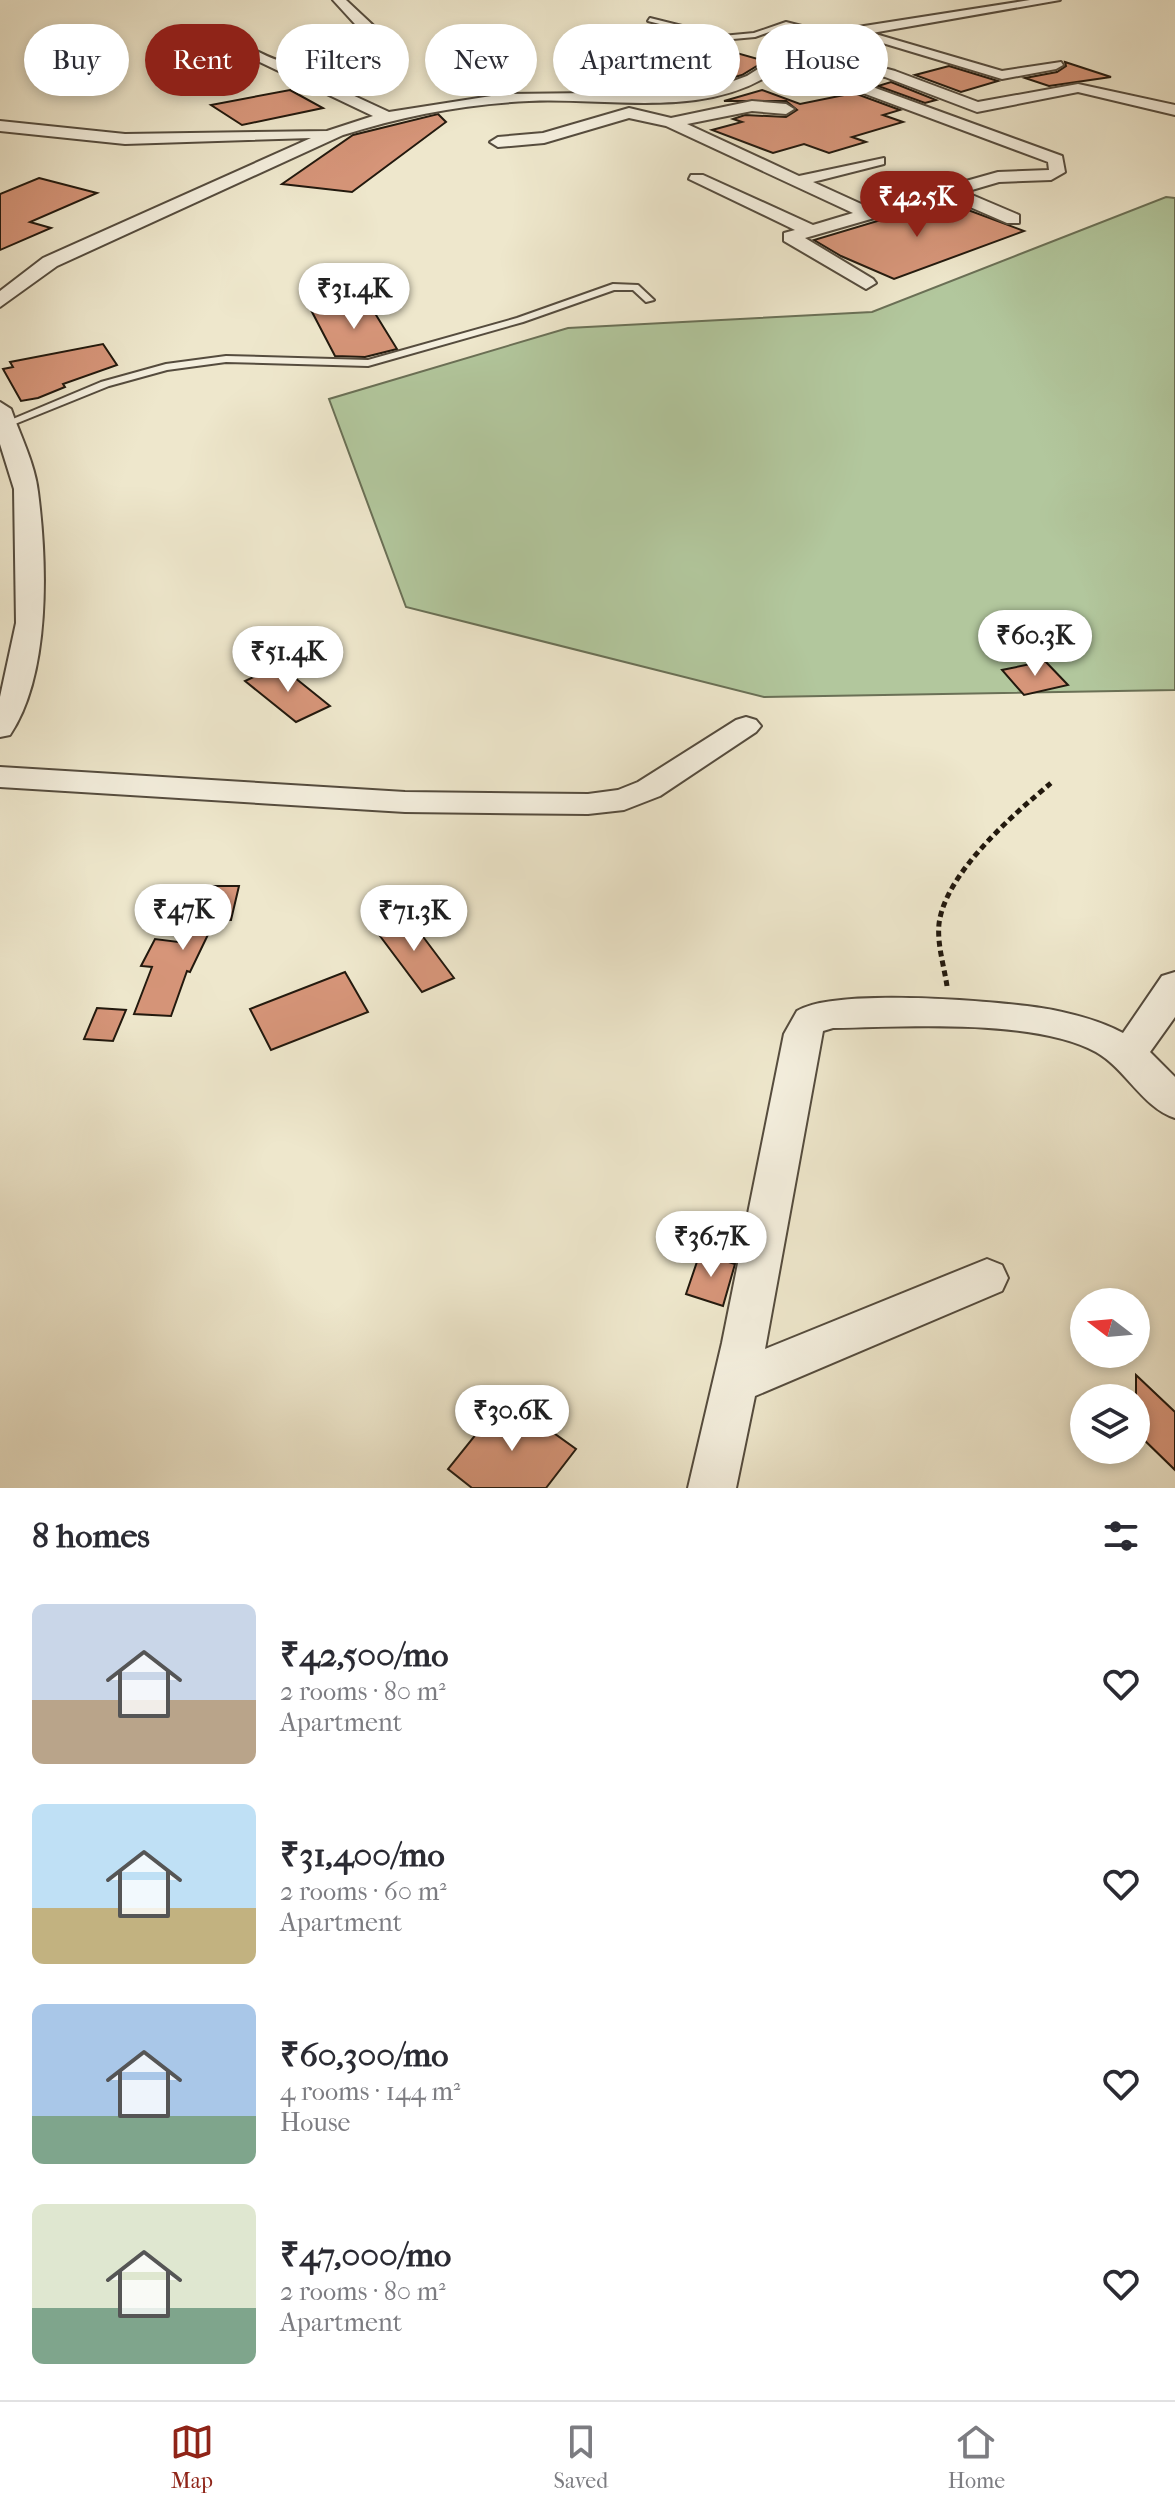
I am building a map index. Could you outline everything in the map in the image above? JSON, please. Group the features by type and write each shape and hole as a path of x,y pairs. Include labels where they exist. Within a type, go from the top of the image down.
{"street":[{"path":"339,0 364,24"},
{"path":"888,25 1054,0"},
{"path":"888,42 1002,75 1056,65"},
{"path":"888,74 977,107 1078,88 1175,110"},
{"path":"866,283 790,238 808,229 998,177 1051,175 1057,172 1056,159 888,93"},
{"path":"343,96 387,117"},
{"path":"0,301 50,262 337,132 387,117 531,97 684,96"},
{"path":"701,96 734,108"},
{"path":"671,123 734,108 767,105 786,109"},
{"path":"498,142 548,137 633,112 671,123 868,214"},
{"path":"0,126 114,139 337,132"},
{"path":"799,181 878,161"},
{"path":"697,179 808,229"},
{"path":"948,191 1013,219"},
{"path":"0,282 23,281"},
{"path":"3,416 26,489 30,623 23,668 3,717"},
{"path":"0,777 405,802 588,804 624,800 649,789 746,726"},
{"path":"1126,1055 1158,1015 1175,985"},
{"path":"712,1488 736,1382 802,1034 808,1021 818,1015 833,1014 952,1014 1056,1025 1107,1041 1126,1055 1175,1103"},
{"path":"736,1382 987,1278"}],"lane":[{"path":"650,20 722,38 756,35"},
{"path":"3,416 166,367 226,359 368,363 441,344 613,287 635,287 649,300"}],"path":[{"path":"952,1014 940,939 941,912 974,860 1016,814 1051,783"}],"green space":[{"path":"1166,197 1175,198 1175,690 764,697 406,607 329,399 568,328 872,312"}],"building":[{"path":"740,54 756,58 756,66 742,75"},
{"path":"1065,62 1111,77 1049,86 1025,78 1057,72 1066,66"},
{"path":"949,66 998,81 961,92 915,75"},
{"path":"888,83 936,100 925,103 888,90"},
{"path":"756,92 756,96 778,96 800,104 839,96 862,96 900,110 883,115 903,122 852,137 866,142 829,153 804,144 773,153 712,130 742,122 733,119 745,115 786,117 797,110 786,101 724,101"},
{"path":"276,93 276,96 301,96 323,108 242,125 211,105"},
{"path":"438,114 446,122 352,192 282,184 353,135"},
{"path":"39,178 97,193 30,222 51,228 0,250 0,194"},
{"path":"944,201 1024,231 894,279 841,256 814,240"},
{"path":"368,302 397,349 365,357 335,356 311,310"},
{"path":"103,344 117,365 63,384 65,387 38,398 21,401 3,369 13,367 10,362"},
{"path":"1045,661 1068,685 1024,695 1002,670"},
{"path":"279,665 330,706 296,722 245,681"},
{"path":"202,886 239,886 231,920 215,920 190,972 187,971 171,1016 134,1014 152,967 141,966 155,939 186,943"},
{"path":"406,914 454,978 422,992 374,928"},
{"path":"345,972 368,1012 271,1050 250,1009"},
{"path":"97,1008 126,1010 113,1041 84,1039"},
{"path":"700,1253 735,1264 723,1306 686,1294"},
{"path":"1136,1375 1145,1384 1136,1384"},
{"path":"1150,1388 1175,1412 1175,1470 1150,1446"},
{"path":"505,1398 576,1449 546,1488 472,1488 448,1469"}]}
